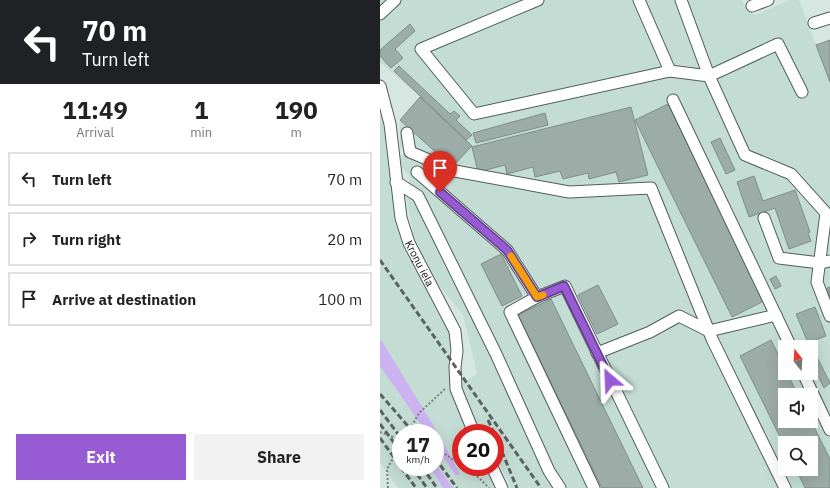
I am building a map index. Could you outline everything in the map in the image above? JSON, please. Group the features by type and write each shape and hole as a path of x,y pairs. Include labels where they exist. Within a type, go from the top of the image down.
{"street":[{"path":"380,13 395,0"},
{"path":"538,0 421,49 474,114 670,71 709,76 778,44 802,92"},
{"path":"638,0 670,71"},
{"path":"681,0 709,76 745,155 791,174 829,212 825,262 817,282 830,316"},
{"path":"752,6 768,0"},
{"path":"814,23 830,18"},
{"name":"Kroņu iela","path":"380,86 390,124 401,218 409,243 455,331 457,351 456,389 470,424"},
{"path":"673,100 788,340"},
{"path":"407,133 410,152 455,171 569,192 651,188 709,331 784,488"},
{"path":"417,172 507,250 537,297"},
{"path":"396,182 418,196 422,202 496,354 549,471 560,488"},
{"path":"764,218 779,258 825,262"},
{"path":"594,488 510,312 537,297 564,286 663,488"},
{"path":"597,353 650,332 679,316 709,331 776,315"},
{"path":"806,380 830,430"},
{"path":"496,476 502,488"}],"path":[{"path":"413,424 419,413 456,378"},
{"path":"380,432 392,437"},
{"path":"388,488 387,469 392,460"},
{"path":"477,476 489,488"}],"shaded area":[{"path":"380,0 742,0 746,8 755,15 790,0 799,0 830,82 830,488 511,488 504,474 504,424 477,424 461,384 477,374 463,315 434,280 414,238 406,194 410,176 399,165 405,151 400,147 400,120 420,97 380,62"},
{"path":"380,102 382,107 396,225 450,333 449,385 465,424 452,424 452,476 491,476 497,488 398,488 380,463"},
{"path":"380,338 433,424 421,424 380,366"},
{"path":"444,444 452,459 452,470 444,458"},
{"path":"436,476 444,476 453,488 443,488"}],"building":[{"path":"410,24 415,31 395,49 403,58 391,68 380,56 380,50"},
{"path":"830,40 830,82 816,45"},
{"path":"399,66 450,114 454,111 460,116 456,120 472,135 466,140 394,71"},
{"path":"420,97 472,146 452,167 400,120"},
{"path":"668,104 764,301 732,317 635,120"},
{"path":"631,107 648,175 619,182 616,172 589,179 588,173 563,179 560,171 535,177 533,167 507,174 505,165 478,172 472,147"},
{"path":"545,113 548,125 476,143 473,133"},
{"path":"720,138 735,170 726,174 711,142"},
{"path":"754,176 763,201 795,190 810,232 808,233 811,241 789,249 775,208 749,217 737,182"},
{"path":"501,254 522,296 502,306 481,264"},
{"path":"776,276 781,286 775,289 770,279"},
{"path":"598,285 618,324 597,334 578,295"},
{"path":"830,287 830,298 827,288"},
{"path":"551,299 643,488 602,488 518,315"},
{"path":"815,307 826,336 816,340 807,340 796,314"},
{"path":"771,340 778,354 778,380 790,380 794,388 778,388 778,428 814,428 830,459 830,488 805,488 799,476 818,476 818,436 780,436 740,356"},
{"path":"818,359 830,383 824,388 818,376"}],"railway":[{"path":"380,260 541,488"},
{"path":"380,394 406,424"},
{"path":"380,410 392,426"},
{"path":"488,420 490,424"},
{"path":"380,424 392,440"},
{"path":"380,438 416,488"},
{"path":"504,457 517,488"},
{"path":"444,470 457,488"},
{"path":"418,476 427,488"},
{"path":"428,476 437,488"}],"slow traffic":[{"path":"511,256 537,297 543,295"}],"route":[{"path":"440,192 507,250 537,297 564,286 610,380"}]}
